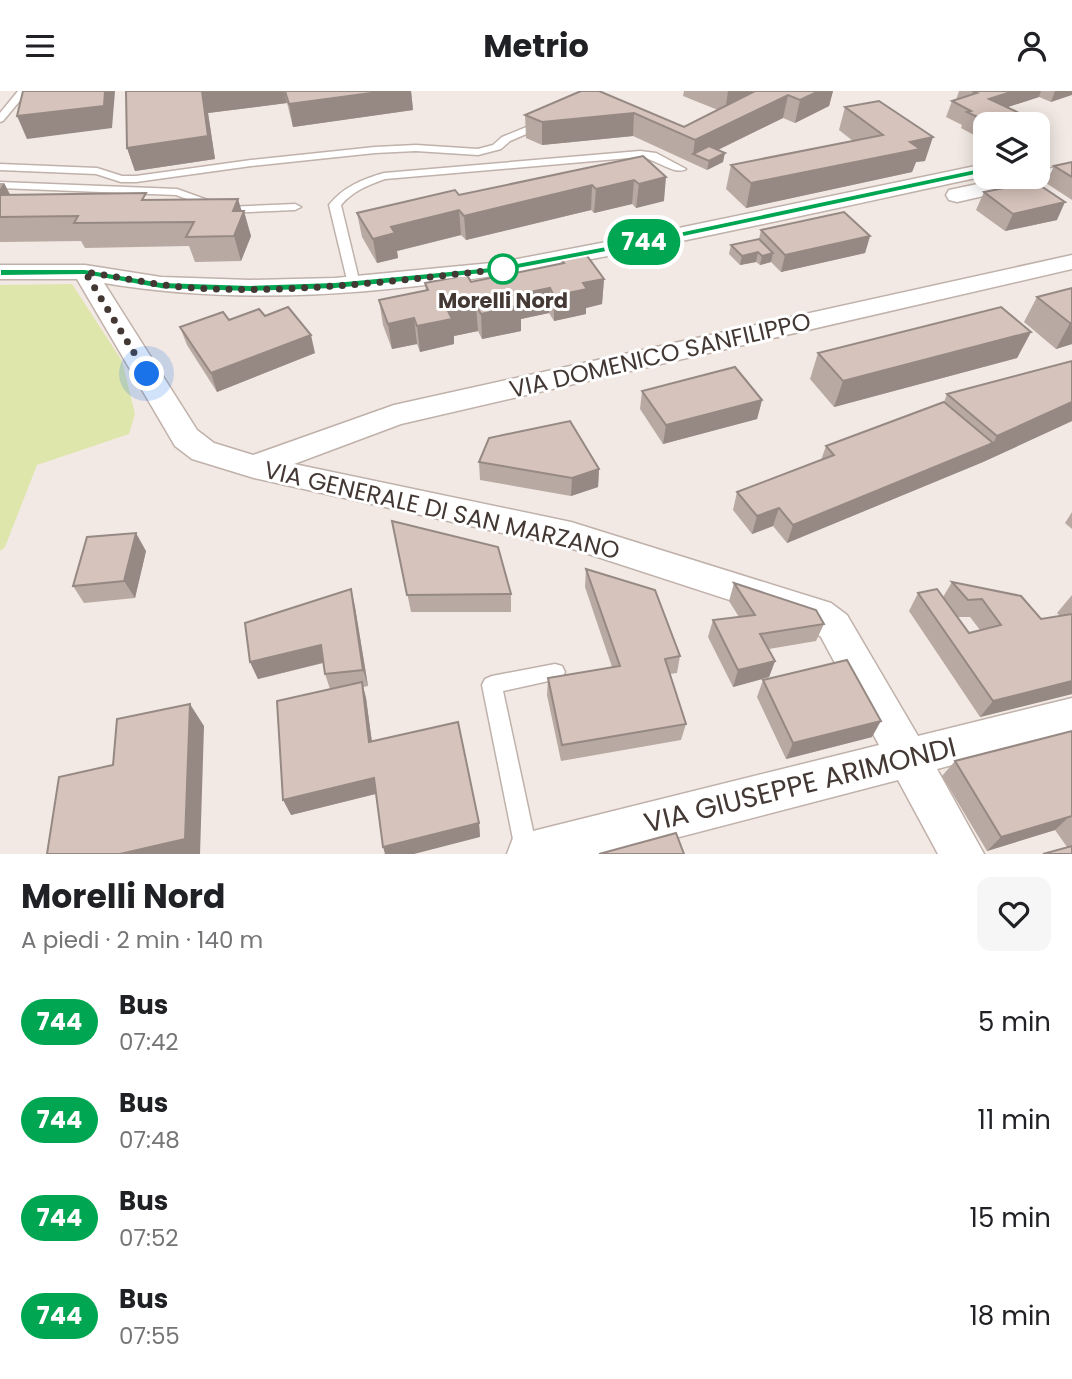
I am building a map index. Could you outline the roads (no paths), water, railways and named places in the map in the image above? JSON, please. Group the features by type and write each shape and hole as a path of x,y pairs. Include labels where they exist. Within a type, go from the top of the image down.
{"street":[{"path":"1050,156 1072,151"},
{"path":"625,267 1072,170"},
{"path":"0,272 85,272 196,288 354,284 524,265 973,172"},
{"name":"VIA DOMENICO SANFILIPPO","path":"254,467 394,415 1072,262"},
{"name":"VIA GENERALE DI SAN MARZANO","path":"85,272 186,438 203,451 254,467 571,535 806,608 834,626 962,854"},
{"name":"VIA GIUSEPPE ARIMONDI","path":"528,854 1072,716"}],"lane":[{"path":"0,119 23,91"},
{"path":"0,167 97,171 121,179 136,179 375,150 416,148 478,152 497,147 506,139 554,118"},
{"path":"354,284 335,205 345,192 384,176 640,154 652,155 681,169"},
{"path":"0,185 177,192 226,210 295,207"},
{"path":"528,854 492,685 555,672"}],"place":[{"name":"Morelli Nord","path":"503,269"}]}
